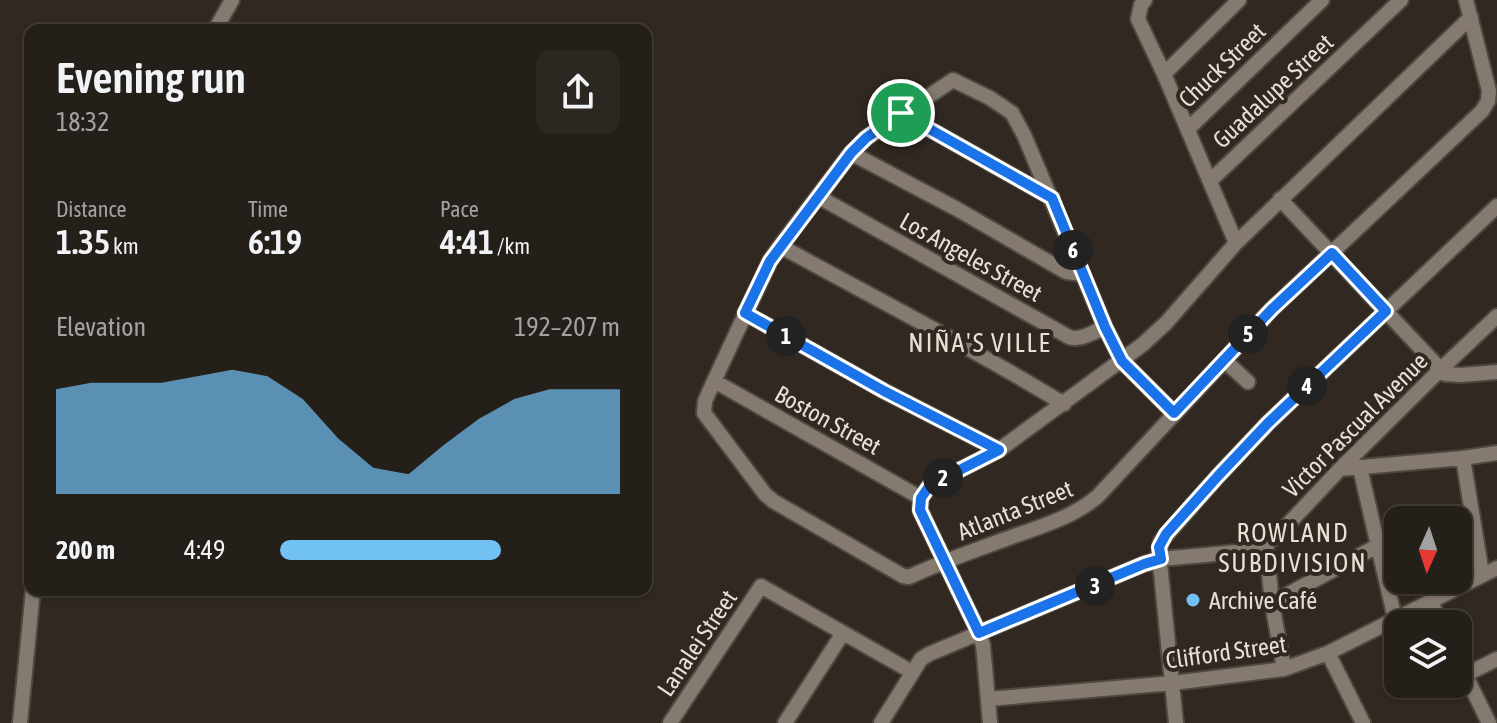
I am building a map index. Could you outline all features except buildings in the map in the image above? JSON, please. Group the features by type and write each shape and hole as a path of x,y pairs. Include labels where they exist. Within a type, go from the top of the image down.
{"street":[{"path":"218,24 232,0"},
{"path":"1145,0 1138,19 1236,243"},
{"path":"1164,74 1239,0"},
{"name":"Chuck Street","path":"1188,129 1322,0"},
{"name":"Guadalupe Street","path":"1210,181 1401,0"},
{"path":"990,723 983,645 920,510 921,498 930,485 999,450 1142,345 1280,199 1471,17 1466,0"},
{"name":"Atlanta Street","path":"714,381 705,401 704,413 765,494 903,576 909,577 1085,508 1272,309 1482,111 1489,91 1471,17"},
{"path":"714,381 770,261 851,153 866,138 953,80 1012,113 1122,361 1174,413"},
{"path":"901,113 1052,198"},
{"path":"851,153 1066,272 1082,274"},
{"name":"Los Angeles Street","path":"819,197 1069,337 1082,338 1105,327"},
{"path":"1280,199 1445,374 1497,372"},
{"path":"1176,723 1159,547 1161,541 1268,423 1497,206"},
{"path":"780,246 994,361 1064,404"},
{"path":"745,313 884,391 999,450"},
{"name":"Victor Pascual Avenue","path":"1266,544 1497,316"},
{"path":"1224,360 1248,382"},
{"name":"Boston Street","path":"714,381 921,498"},
{"path":"1340,469 1497,453"},
{"path":"1463,458 1482,574"},
{"path":"1360,468 1393,610"},
{"path":"881,723 921,659 929,654 1144,564 1161,559 1248,551 1266,544 1272,603 1284,669"},
{"path":"1272,603 1379,545"},
{"name":"Clifford Street","path":"1414,610 1497,568"},
{"name":"Lanalei Street","path":"670,723 761,586 843,633"},
{"path":"20,723 32,596"},
{"path":"1431,602 1435,610"},
{"name":"Clifford Street","path":"988,699 1173,683 1284,669 1328,653 1384,625"},
{"path":"785,723 843,633 912,672"},
{"path":"1328,653 1363,723"},
{"path":"1472,672 1497,659"},
{"path":"1472,689 1489,723"}],"place":[{"name":"Archive Café","path":"1193,600"}],"district":[{"name":"NIÑA'S VILLE","path":"980,343"},
{"name":"ROWLAND SUBDIVISION","path":"1293,548"}],"route":[{"path":"901,113 1052,198 1122,361 1174,413 1272,309 1332,253 1386,311 1268,423 1218,476 1161,541 1161,559 979,633 920,510 921,498 930,485 999,450 884,391 745,313 770,261 851,153 901,113"}]}
